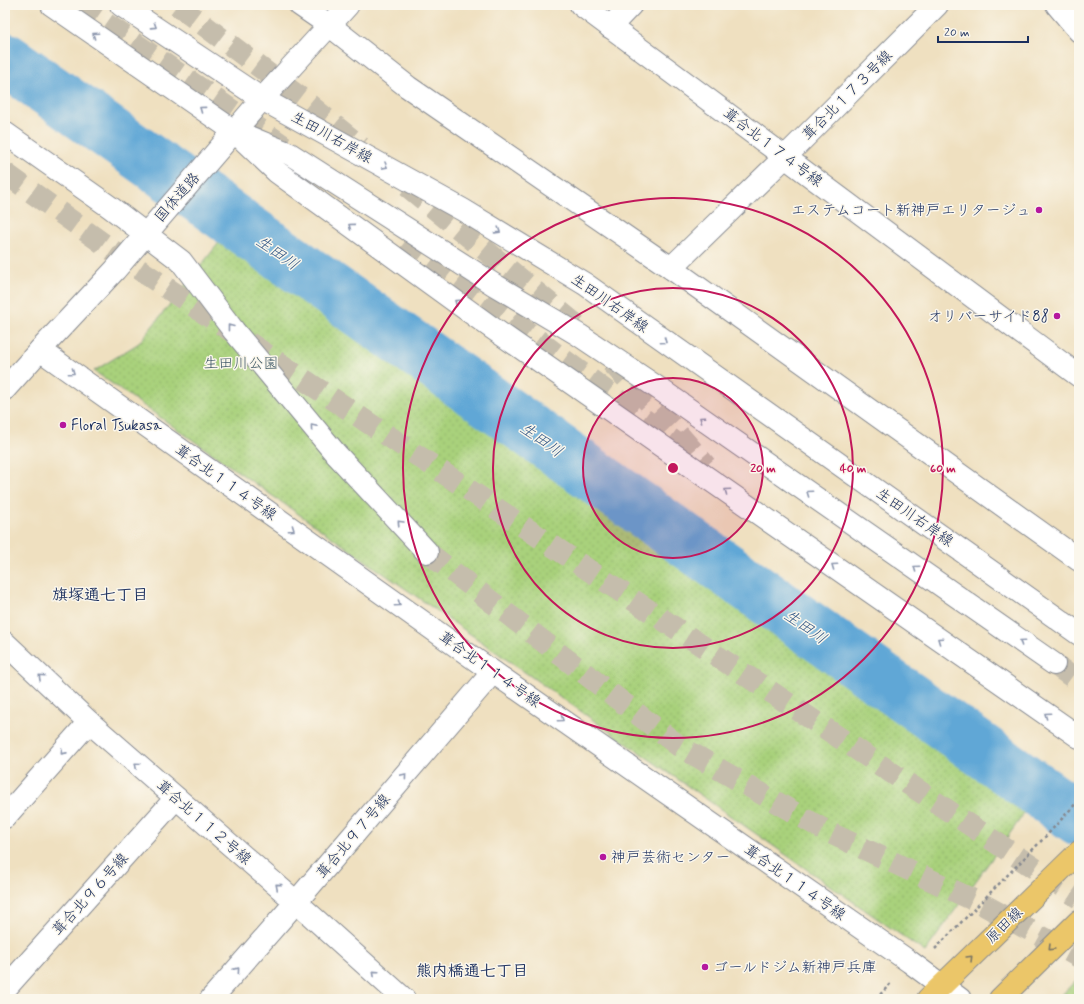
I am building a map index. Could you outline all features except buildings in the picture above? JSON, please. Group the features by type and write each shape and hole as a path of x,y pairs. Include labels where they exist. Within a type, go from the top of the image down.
{"main road":[{"name":"原田線","path":"935,992 1074,856"},
{"path":"1000,999 1079,921"}],"street":[{"path":"52,5 234,131 277,172 488,325 1079,737"},
{"name":"生田川右岸線","path":"121,5 262,99 463,210 585,284 1079,634"},
{"path":"300,5 329,25 408,87 670,268 1079,560"},
{"name":"国体道路","path":"5,389 115,270 217,150 348,5"},
{"name":"葺合北１７４号線","path":"581,5 1079,376"},
{"path":"610,27 630,5"},
{"name":"葺合北１７３号線","path":"670,268 785,157 937,5"},
{"path":"1057,5 1079,31"},
{"path":"234,131 290,154 493,284 579,335 668,394 1054,664"},
{"path":"5,133 110,207 181,261 234,331 336,454 427,552"},
{"name":"葺合北１１４号線","path":"40,350 493,672 910,962 935,992 960,999"},
{"name":"葺合北１１２号線","path":"5,643 89,722 296,902 404,999"},
{"name":"葺合北９７号線","path":"211,999 493,672"},
{"path":"5,817 89,722"},
{"name":"葺合北９６号線","path":"5,989 176,798"}],"path":[{"path":"933,951 1047,835 1079,800"},
{"path":"876,999 896,978"}],"green space":[{"name":"生田川公園","path":"222,239 1028,808 925,952 94,371 139,343"},
{"path":"1079,977 1079,999 1058,999"}],"waterway":[{"name":"生田川","path":"5,59 1079,819"}],"tunnel":[{"path":"79,5 284,146"},
{"path":"177,5 306,102 361,147"},
{"path":"5,173 137,268 1079,898"},
{"path":"407,186 580,328"},
{"path":"407,239 556,354 687,451"},
{"path":"611,362 673,428 706,466"},
{"path":"427,552 679,746 828,832 982,904 1079,957"},
{"path":"1054,664 1079,682"}],"place":[{"name":"エステムコート新神戸エリタージュ","path":"1039,210"},
{"name":"オリバーサイド88","path":"1057,316"},
{"name":"Floral Tsukasa","path":"63,425"},
{"name":"神戸芸術センター","path":"603,857"},
{"name":"ゴールドジム新神戸兵庫","path":"705,967"}],"district":[{"name":"旗塚通七丁目","path":"100,594"},
{"name":"熊内橋通七丁目","path":"472,970"}]}
